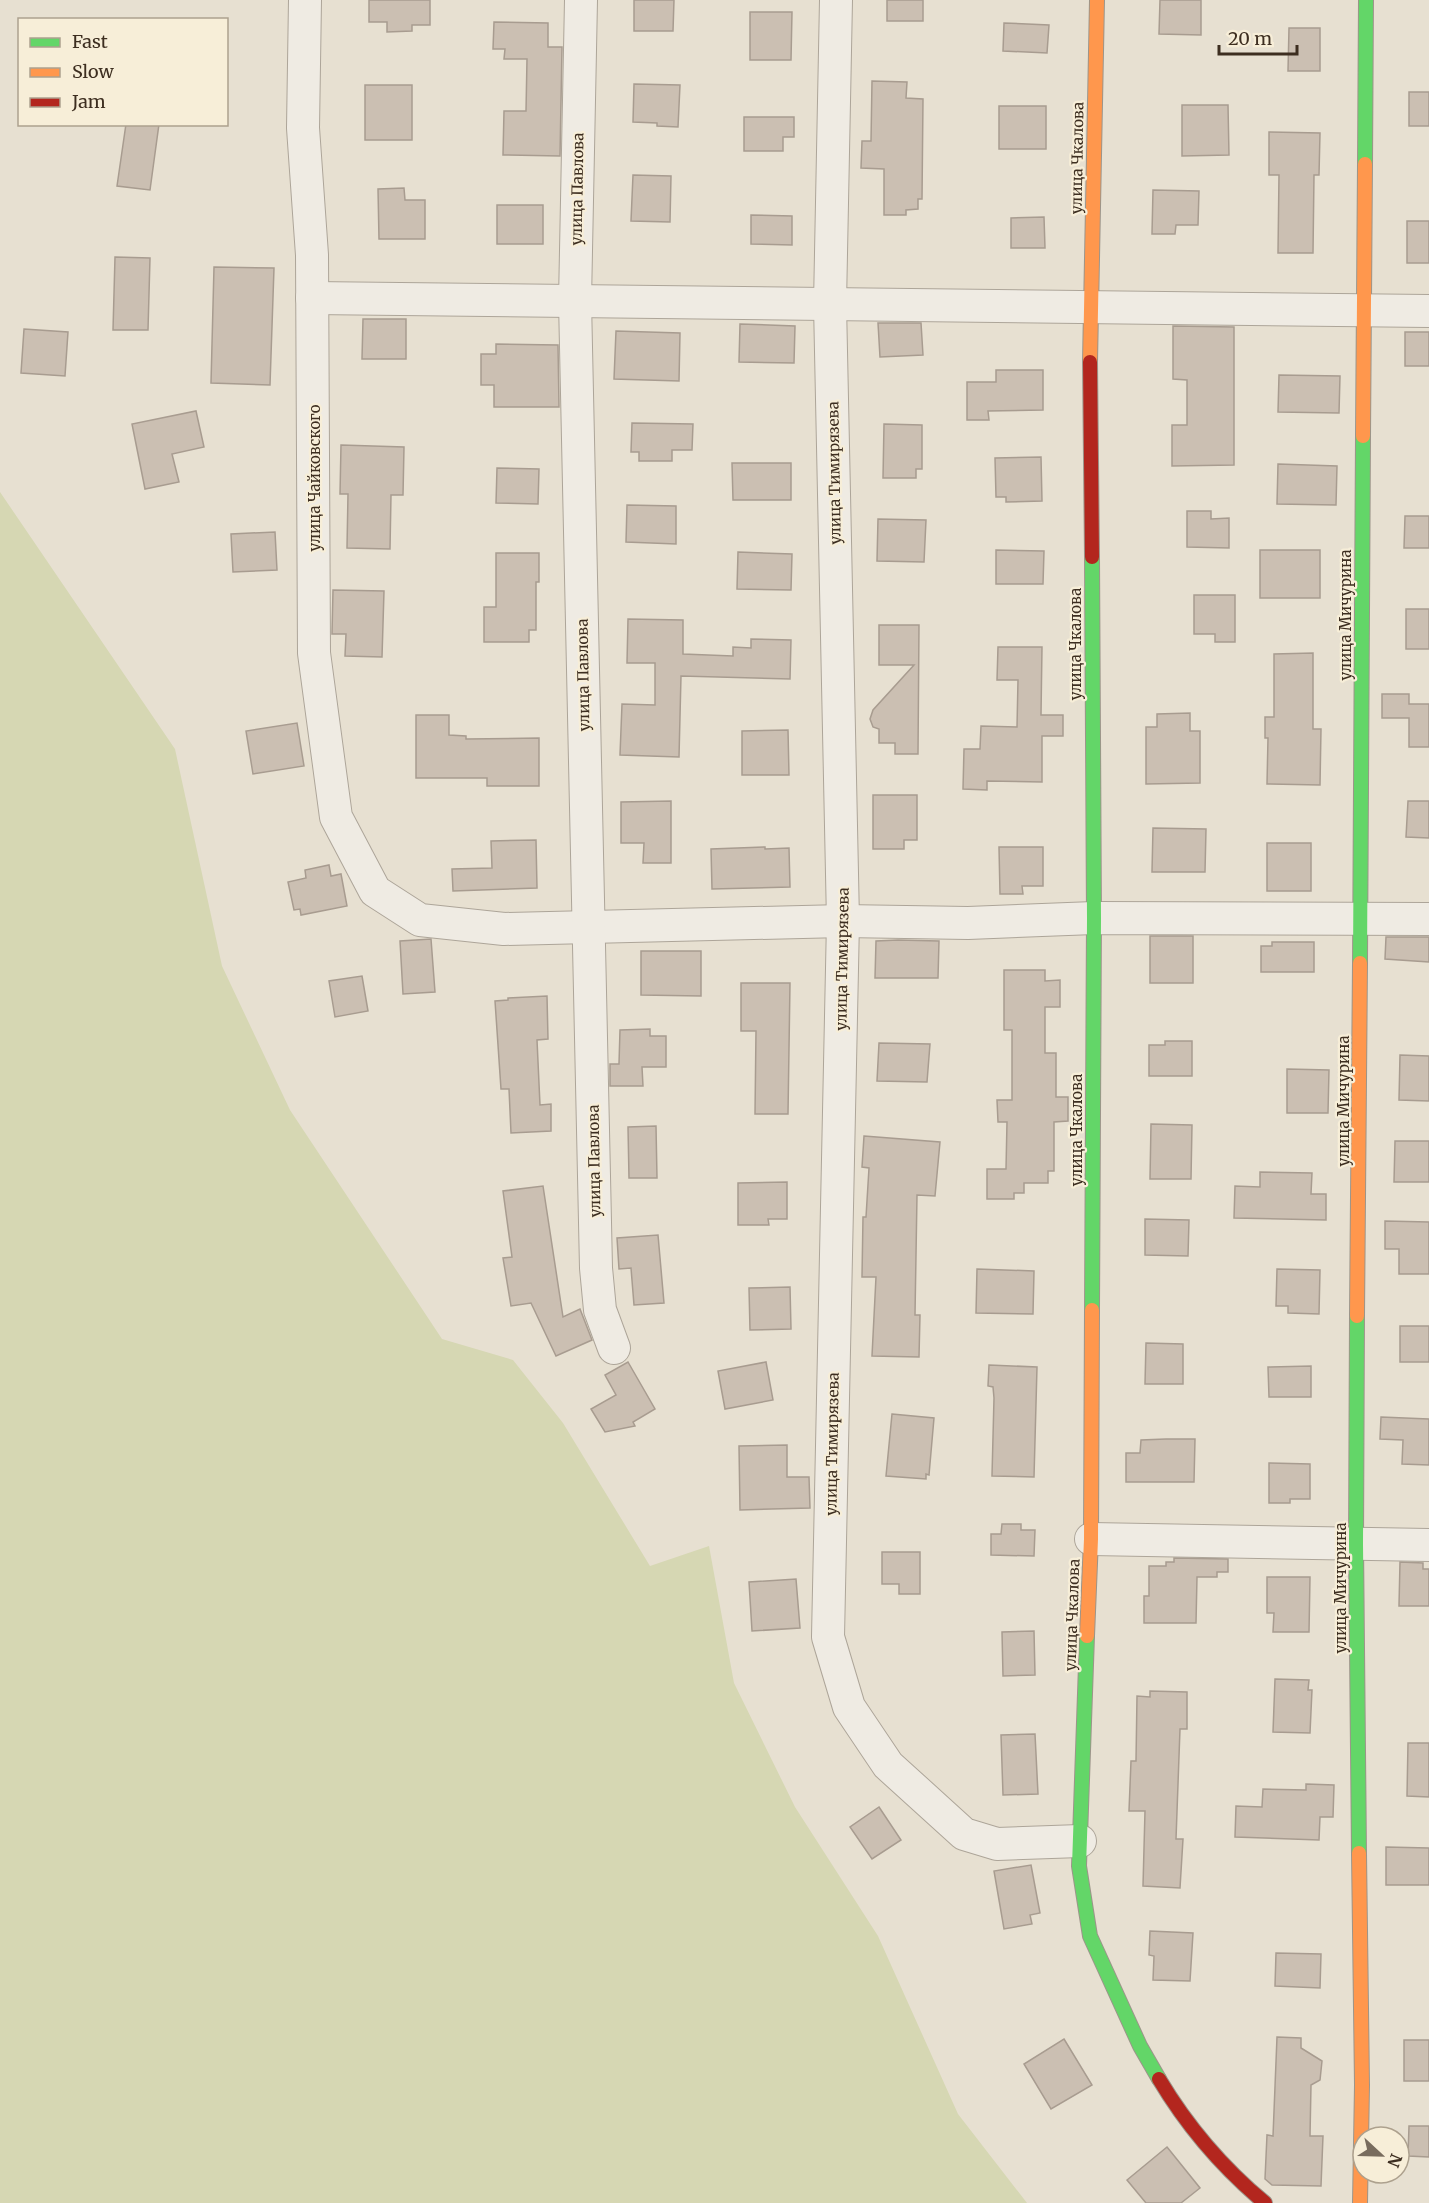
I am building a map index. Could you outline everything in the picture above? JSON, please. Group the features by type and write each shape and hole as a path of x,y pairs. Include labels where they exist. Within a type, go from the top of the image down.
{"street":[{"name":"улица Чайковского","path":"305,0 303,128 312,255 314,653 336,817 375,891 420,920 504,929 589,926"},
{"name":"улица Павлова","path":"581,0 575,301 596,1268 600,1310 614,1348"},
{"name":"улица Тимирязева","path":"836,0 830,304 843,921 828,1637 849,1707 888,1765 964,1834 997,1844 1080,1841"},
{"name":"улица Чкалова","path":"1097,0 1089,307 1094,918 1091,1539 1079,1866 1090,1936 1140,2046 1175,2105 1210,2150 1243,2185 1265,2203"},
{"name":"улица Мичурина","path":"1360,2203 1362,2085 1356,1544 1366,0"},
{"path":"312,298 1429,311"},
{"path":"589,926 843,921 968,923 1094,918 1429,919"},
{"path":"1091,1539 1429,1545"}],"green space":[{"path":"0,492 175,749 222,966 290,1110 442,1339 513,1360 563,1423 650,1566 709,1546 734,1683 795,1807 878,1936 958,2114 1027,2203 0,2203"}],"building":[{"path":"369,0 430,0 430,25 412,25 412,31 387,32 387,22 369,22"},
{"path":"634,0 674,0 673,31 634,31"},
{"path":"887,0 923,0 923,21 887,21"},
{"path":"1160,0 1201,0 1201,35 1159,34"},
{"path":"750,12 792,12 791,60 750,60"},
{"path":"494,22 548,23 548,47 562,47 560,156 503,155 504,111 526,111 527,59 504,59 505,49 493,49"},
{"path":"1004,23 1049,25 1047,53 1003,51"},
{"path":"1289,28 1320,28 1320,71 1288,71"},
{"path":"872,81 907,82 906,98 923,99 922,199 918,199 918,209 906,210 906,215 884,215 884,169 861,168 862,141 871,141"},
{"path":"634,84 680,85 678,127 633,122"},
{"path":"365,85 412,85 412,140 365,140"},
{"path":"1409,92 1429,92 1429,126 1409,126"},
{"path":"1182,105 1228,105 1229,155 1182,156"},
{"path":"999,106 1046,106 1046,149 999,149"},
{"path":"744,117 794,117 794,137 783,137 783,151 744,151"},
{"path":"126,126 159,126 150,190 117,186"},
{"path":"1269,132 1320,133 1319,175 1314,175 1313,253 1278,253 1279,175 1269,175"},
{"path":"633,175 671,176 670,222 631,221"},
{"path":"404,188 405,200 425,200 425,239 379,239 378,189"},
{"path":"1153,190 1199,191 1198,225 1176,225 1175,234 1152,234"},
{"path":"497,205 543,205 543,244 497,244"},
{"path":"751,215 792,216 792,245 751,244"},
{"path":"1044,217 1045,248 1011,248 1011,218"},
{"path":"1407,221 1429,221 1429,263 1407,263"},
{"path":"115,257 150,258 148,330 113,330"},
{"path":"214,267 274,268 270,385 211,383"},
{"path":"363,319 406,319 406,359 362,359"},
{"path":"878,323 921,323 923,355 880,357"},
{"path":"740,324 795,326 794,363 739,362"},
{"path":"1173,326 1234,327 1234,465 1172,466 1172,425 1187,425 1187,380 1173,379"},
{"path":"24,329 68,332 65,376 21,373"},
{"path":"616,331 680,333 679,381 614,379"},
{"path":"1405,332 1429,332 1429,366 1405,366"},
{"path":"496,344 558,345 559,407 494,407 494,385 481,385 481,354 496,354"},
{"path":"996,370 1043,370 1043,410 988,411 989,420 967,420 967,382 996,382"},
{"path":"1279,375 1340,376 1339,413 1278,412"},
{"path":"196,411 204,447 172,454 179,482 145,489 132,424"},
{"path":"632,423 693,424 692,450 672,450 672,461 639,461 639,452 631,452"},
{"path":"884,424 922,425 922,469 916,469 916,478 883,478"},
{"path":"341,445 404,447 403,495 391,495 390,549 347,548 348,494 340,494"},
{"path":"1041,457 1042,501 1006,502 1006,497 996,497 995,458"},
{"path":"732,463 791,463 791,500 733,500"},
{"path":"1278,464 1337,466 1336,505 1277,504"},
{"path":"497,468 539,469 538,504 496,503"},
{"path":"627,505 676,506 676,544 626,542"},
{"path":"1187,511 1211,511 1211,519 1229,518 1229,548 1187,547"},
{"path":"1405,516 1429,516 1429,548 1404,548"},
{"path":"878,519 926,520 924,562 877,561"},
{"path":"275,532 277,570 233,572 231,534"},
{"path":"996,550 1044,551 1043,584 996,584"},
{"path":"1260,550 1320,550 1320,598 1260,598"},
{"path":"738,552 792,554 791,590 737,589"},
{"path":"496,553 539,553 539,582 536,582 536,630 529,630 529,642 484,642 484,607 496,607"},
{"path":"333,590 384,591 382,657 345,656 346,634 332,634"},
{"path":"1194,595 1235,595 1235,642 1215,642 1215,634 1194,634"},
{"path":"1406,609 1429,609 1429,649 1406,649"},
{"path":"628,619 683,620 683,654 733,656 733,647 751,648 751,639 791,640 790,679 681,676 679,757 620,755 622,704 655,705 655,663 627,663"},
{"path":"879,625 919,625 918,754 895,754 895,743 879,743 879,729 873,727 870,719 873,710 914,665 879,665"},
{"path":"998,647 1042,647 1041,715 1063,715 1063,736 1042,736 1042,782 987,781 987,790 963,789 964,749 980,749 981,726 1017,727 1018,680 997,680"},
{"path":"1313,653 1313,729 1321,729 1320,785 1267,784 1268,738 1265,738 1265,717 1274,717 1274,654"},
{"path":"1382,694 1409,694 1409,704 1429,704 1429,747 1409,747 1409,718 1382,718"},
{"path":"1190,713 1190,731 1200,731 1200,783 1146,784 1146,727 1157,727 1157,714"},
{"path":"416,715 449,715 449,735 466,736 466,739 539,738 539,786 487,786 487,778 416,778"},
{"path":"297,723 304,766 253,774 246,731"},
{"path":"788,730 789,775 742,775 742,731"},
{"path":"873,795 917,795 917,840 904,840 904,849 873,849"},
{"path":"671,801 671,863 643,863 644,843 621,843 621,802"},
{"path":"1408,801 1429,801 1429,838 1406,837"},
{"path":"1153,828 1206,829 1205,872 1152,872"},
{"path":"536,840 537,888 453,891 452,869 492,868 491,841"},
{"path":"1267,843 1311,843 1311,891 1267,891"},
{"path":"765,847 765,849 789,848 790,887 712,889 711,849"},
{"path":"999,847 1043,847 1043,886 1022,886 1023,894 1000,894"},
{"path":"329,865 331,876 341,874 347,906 301,915 300,909 294,910 288,882 306,878 305,870"},
{"path":"1150,936 1193,936 1193,983 1150,983"},
{"path":"1386,937 1429,937 1429,962 1385,959"},
{"path":"431,939 435,992 403,994 400,941"},
{"path":"876,941 939,941 938,978 875,978"},
{"path":"1272,942 1314,942 1314,972 1261,972 1261,946 1272,946"},
{"path":"641,951 701,951 701,996 641,995"},
{"path":"1004,970 1045,970 1045,981 1060,980 1060,1007 1045,1007 1045,1053 1056,1053 1056,1097 1068,1097 1068,1121 1054,1122 1054,1171 1048,1171 1048,1183 1024,1183 1024,1193 1014,1193 1014,1199 987,1199 987,1169 1006,1169 1007,1122 998,1122 997,1100 1012,1100 1012,1030 1004,1030"},
{"path":"362,976 368,1011 335,1017 329,981"},
{"path":"741,983 790,983 788,1114 755,1114 756,1031 741,1031"},
{"path":"547,996 548,1039 537,1040 540,1105 551,1104 551,1131 511,1133 509,1089 501,1089 495,1001"},
{"path":"650,1029 650,1036 666,1036 666,1067 642,1067 643,1086 610,1086 610,1064 619,1064 620,1030"},
{"path":"1165,1041 1192,1041 1192,1076 1149,1076 1149,1045 1165,1045"},
{"path":"879,1043 930,1044 927,1082 877,1081"},
{"path":"1400,1055 1429,1056 1429,1101 1399,1100"},
{"path":"1287,1069 1329,1070 1328,1113 1287,1113"},
{"path":"1151,1124 1192,1125 1191,1179 1150,1179"},
{"path":"656,1126 657,1178 629,1178 628,1127"},
{"path":"864,1136 940,1142 935,1196 917,1195 915,1315 920,1315 919,1357 872,1356 876,1277 862,1277 863,1217 866,1217 869,1168 862,1167"},
{"path":"1395,1141 1429,1141 1429,1182 1394,1182"},
{"path":"1260,1172 1312,1173 1311,1194 1326,1194 1326,1220 1234,1218 1235,1186 1260,1187"},
{"path":"787,1182 787,1219 768,1219 769,1225 738,1225 738,1183"},
{"path":"543,1186 563,1317 580,1309 592,1340 556,1356 531,1303 511,1306 503,1258 512,1257 503,1191"},
{"path":"1145,1219 1189,1220 1188,1256 1145,1255"},
{"path":"1385,1221 1429,1222 1429,1274 1399,1274 1399,1249 1385,1249"},
{"path":"658,1235 664,1303 634,1305 631,1268 619,1269 617,1238"},
{"path":"977,1269 1034,1271 1033,1314 976,1313"},
{"path":"1277,1269 1320,1270 1319,1314 1288,1313 1288,1306 1276,1306"},
{"path":"790,1287 791,1329 750,1330 749,1288"},
{"path":"1400,1326 1429,1326 1429,1362 1400,1362"},
{"path":"1146,1343 1183,1344 1183,1384 1145,1384"},
{"path":"628,1362 655,1409 633,1422 635,1426 605,1432 591,1409 616,1395 605,1375"},
{"path":"766,1362 773,1400 725,1409 718,1371"},
{"path":"989,1365 1037,1367 1034,1477 992,1476 994,1398 993,1387 988,1386"},
{"path":"1311,1366 1311,1397 1269,1397 1268,1367"},
{"path":"892,1414 934,1418 929,1475 926,1474 926,1479 886,1476"},
{"path":"1381,1417 1429,1419 1429,1465 1402,1464 1403,1440 1380,1439"},
{"path":"1195,1439 1194,1482 1126,1482 1126,1453 1140,1453 1141,1440"},
{"path":"787,1445 787,1477 809,1477 810,1508 740,1510 739,1446"},
{"path":"1269,1463 1310,1464 1310,1499 1290,1499 1290,1503 1269,1503"},
{"path":"1002,1524 1021,1524 1021,1530 1035,1530 1034,1556 991,1555 991,1534 1001,1534"},
{"path":"882,1552 920,1552 920,1594 899,1594 899,1584 882,1584"},
{"path":"1174,1558 1228,1559 1228,1572 1217,1572 1217,1577 1197,1577 1196,1623 1144,1623 1144,1596 1149,1596 1149,1566 1166,1566 1166,1562 1174,1562"},
{"path":"1400,1562 1423,1563 1423,1569 1429,1569 1429,1606 1399,1606"},
{"path":"1267,1577 1310,1577 1309,1632 1273,1632 1274,1613 1267,1613"},
{"path":"796,1579 800,1628 752,1631 749,1582"},
{"path":"1034,1631 1035,1675 1003,1676 1002,1632"},
{"path":"1275,1679 1309,1680 1308,1690 1312,1690 1310,1733 1273,1732"},
{"path":"1150,1691 1187,1692 1187,1729 1180,1729 1176,1839 1183,1839 1180,1888 1143,1886 1145,1811 1129,1811 1131,1761 1136,1761 1137,1696 1150,1697"},
{"path":"1035,1734 1038,1794 1003,1795 1001,1735"},
{"path":"1408,1743 1429,1743 1429,1797 1407,1796"},
{"path":"1306,1784 1334,1785 1333,1817 1320,1817 1319,1840 1235,1837 1236,1806 1262,1807 1263,1789 1306,1790"},
{"path":"879,1807 901,1840 872,1859 850,1827"},
{"path":"1386,1847 1429,1848 1429,1885 1386,1885"},
{"path":"1031,1865 1040,1913 1030,1915 1032,1924 1004,1929 994,1871"},
{"path":"1150,1931 1193,1933 1190,1981 1153,1980 1154,1956 1149,1955"},
{"path":"1276,1953 1321,1954 1320,1988 1275,1986"},
{"path":"1277,2037 1301,2038 1301,2048 1322,2061 1320,2080 1311,2085 1310,2136 1323,2136 1321,2186 1272,2185 1265,2179 1267,2135 1273,2136"},
{"path":"1064,2039 1092,2085 1051,2109 1024,2064"},
{"path":"1404,2040 1429,2040 1429,2081 1404,2081"},
{"path":"1411,2126 1429,2126 1429,2157 1411,2156"},
{"path":"1167,2147 1200,2188 1181,2203 1146,2203 1127,2180"}],"traffic: fast":[{"path":"1365,164 1366,0"},
{"path":"1360,963 1363,436"},
{"path":"1092,557 1094,918 1092,1310"},
{"path":"1357,1316 1356,1544 1359,1853"},
{"path":"1087,1636 1079,1866 1090,1936 1140,2046 1159,2079"}],"traffic: slow":[{"path":"1090,362 1097,0"},
{"path":"1363,436 1365,164"},
{"path":"1357,1316 1360,963"},
{"path":"1087,1636 1091,1539 1092,1310"},
{"path":"1359,1853 1362,2085 1360,2203"}],"traffic: jam":[{"path":"1090,362 1092,557"},
{"path":"1159,2079 1181,2113 1207,2146 1265,2203"}]}
